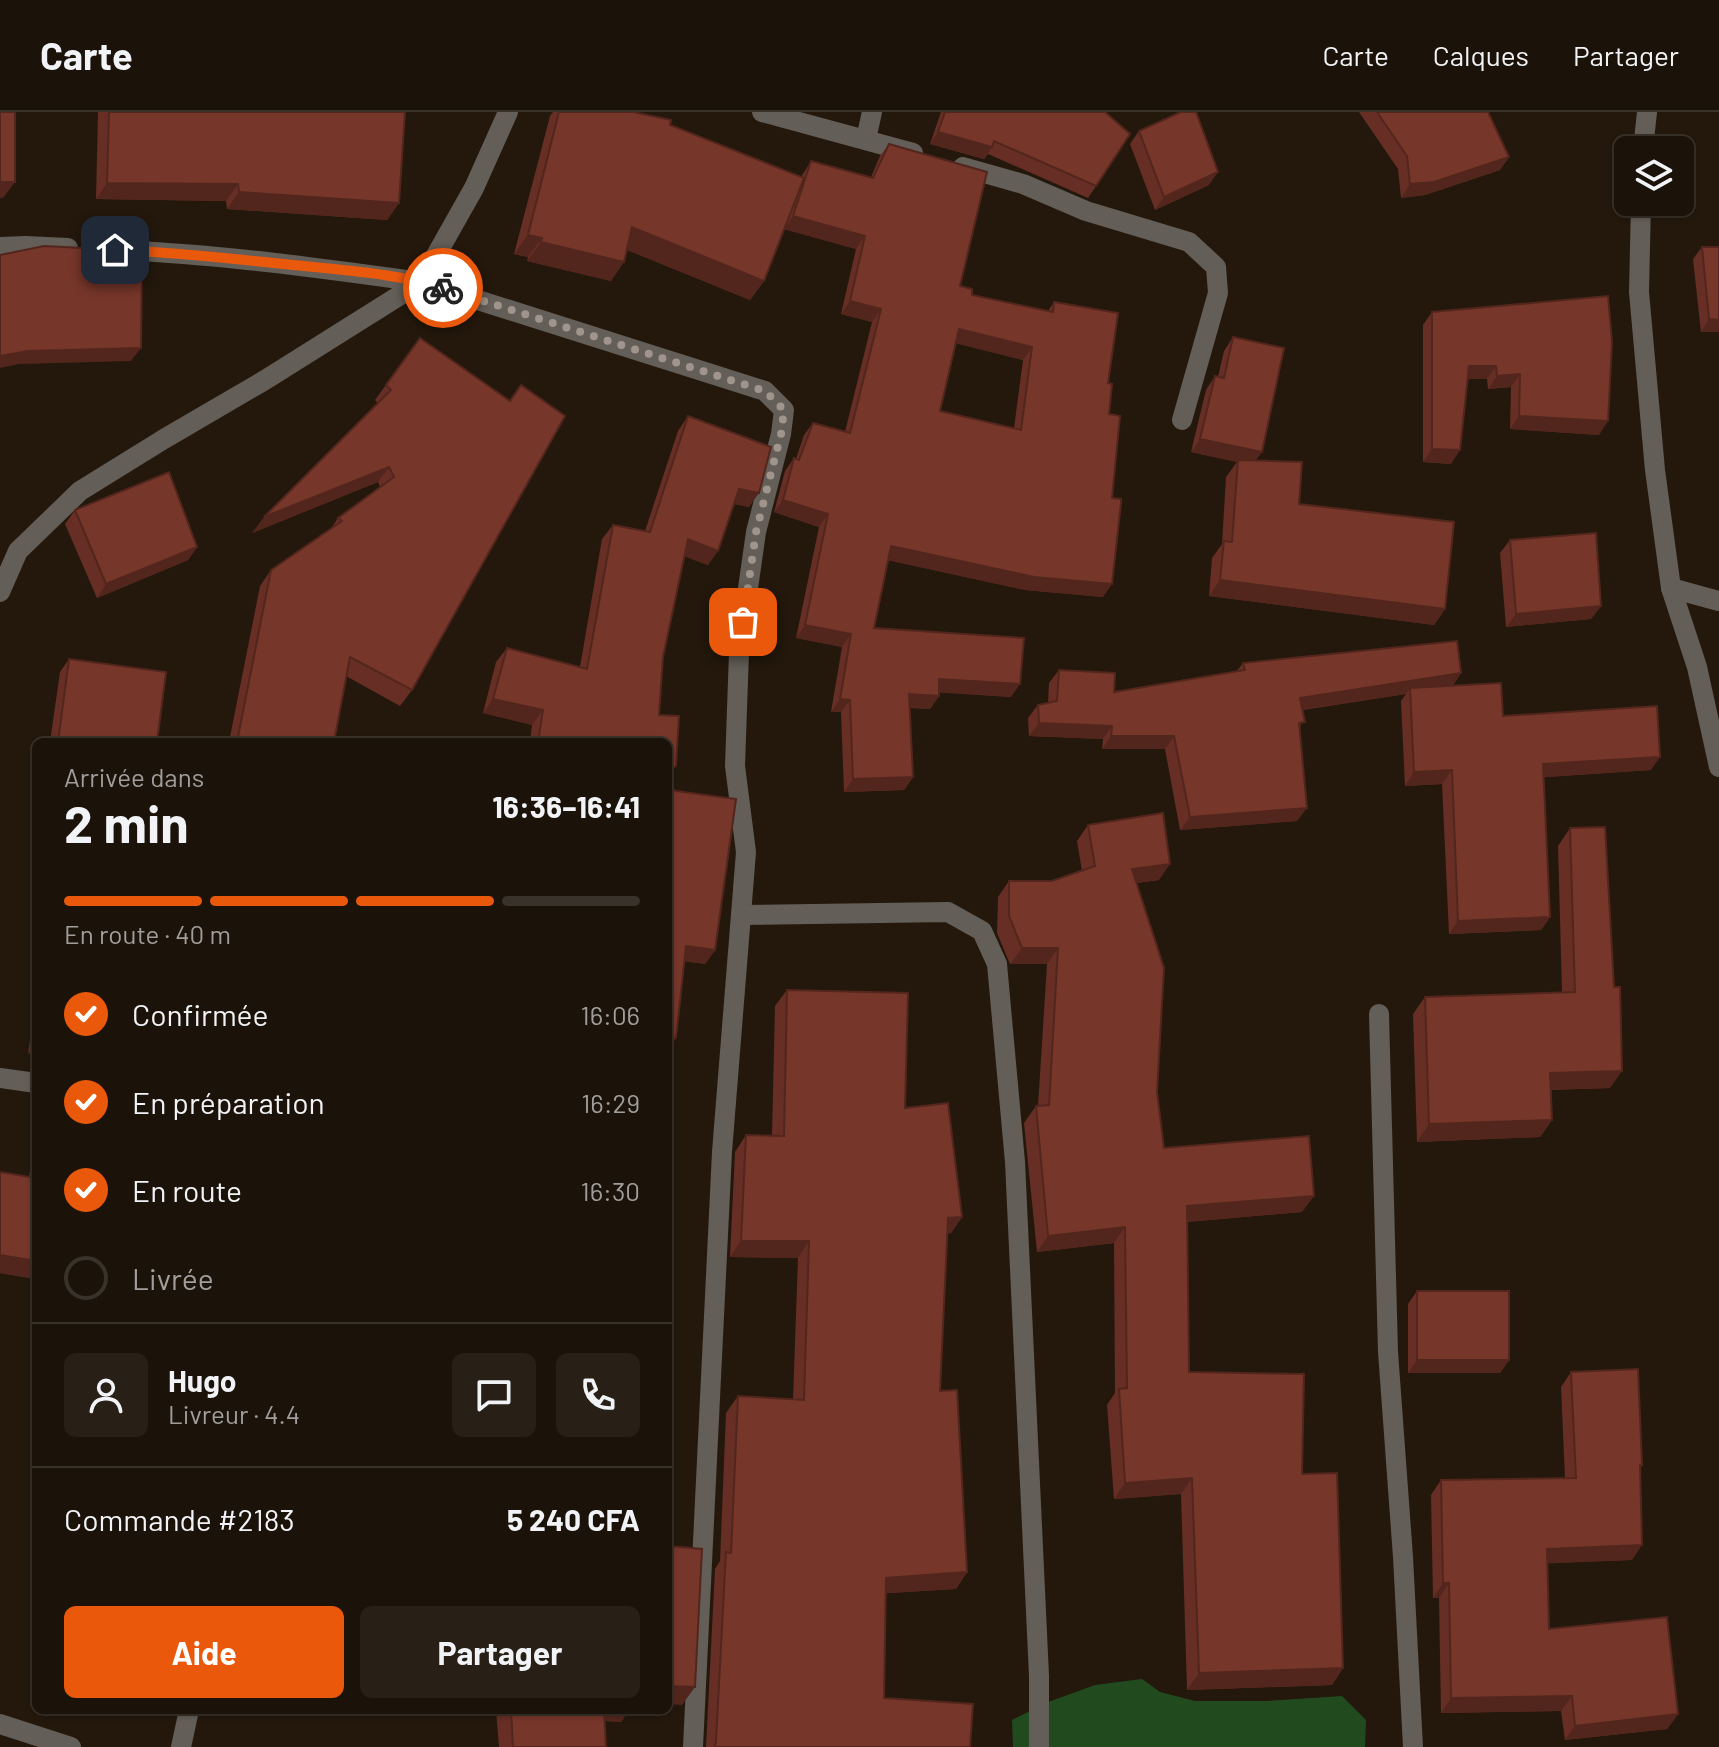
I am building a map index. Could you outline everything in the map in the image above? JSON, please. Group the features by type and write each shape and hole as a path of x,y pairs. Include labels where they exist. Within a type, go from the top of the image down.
{"street":[{"path":"0,592 18,551 80,491 421,282 474,188 508,112"},
{"path":"762,112 1023,184 1086,211 1189,242 1216,267 1218,293 1182,420"},
{"path":"866,139 872,112"},
{"path":"1644,136 1647,112"},
{"path":"1641,216 1639,292 1655,470 1671,588 1697,667 1719,767"},
{"path":"0,247 174,252 421,282 765,391 784,410 781,434 756,532 739,652 732,798 746,852 722,1152 693,1747"},
{"path":"1671,588 1719,601"},
{"path":"741,915 948,912 982,931 997,964 1015,1162 1039,1676 1039,1747"},
{"path":"1379,1014 1388,1352 1413,1747"},
{"path":"0,1078 32,1082"},
{"path":"181,1747 188,1714"},
{"path":"0,1724 71,1747"}],"green space":[{"path":"1142,1679 1160,1692 1195,1701 1267,1701 1342,1696 1366,1720 1365,1747 1013,1747 1012,1720 1095,1685"}],"building":[{"path":"0,112 15,112 15,182 0,182"},
{"path":"109,112 405,112 399,203 239,192 238,184 107,183"},
{"path":"559,112 633,112 671,120 670,125 804,178 764,281 632,227 624,262 541,242 542,238 528,235"},
{"path":"945,112 1105,112 1130,134 1096,186 994,141 992,147 938,132"},
{"path":"1181,112 1196,112 1218,172 1164,197 1139,131"},
{"path":"1377,112 1488,112 1509,157 1434,182 1410,184 1407,156"},
{"path":"889,144 987,172 960,286 972,289 972,295 1053,312 1054,302 1118,313 1108,383 1112,384 1109,414 1120,416 1112,498 1121,499 1121,503 1112,584 1034,577 891,546 874,628 1024,638 1020,684 939,679 939,696 909,694 913,777 853,779 850,700 840,699 851,634 805,625 828,514 783,500 794,458 799,460 813,423 850,433 881,309 850,301 865,236 793,216 811,161 873,178","holes":["959,329 1032,347 1021,430 940,411"]},
{"path":"44,246 142,251 141,348 28,351 0,356 0,255"},
{"path":"1702,247 1719,247 1719,320 1709,319"},
{"path":"1608,296 1612,342 1608,421 1519,416 1520,374 1497,376 1496,366 1469,366 1460,450 1432,449 1432,312"},
{"path":"1233,337 1284,348 1262,452 1200,439 1215,376 1224,378"},
{"path":"420,338 510,401 521,385 565,416 412,690 350,657 335,738 238,738 271,570 342,521 338,518 394,477 389,467 264,517 391,390 386,385"},
{"path":"688,416 771,447 759,493 739,489 718,551 688,539 663,657 659,715 679,716 676,766 672,768 672,738 539,738 543,710 493,699 507,648 587,669 613,525 650,532"},
{"path":"1238,460 1302,462 1299,504 1454,522 1445,609 1220,580 1224,541 1232,542"},
{"path":"169,472 197,547 106,584 75,510"},
{"path":"1596,533 1601,606 1516,614 1510,540"},
{"path":"1457,641 1461,673 1300,698 1305,722 1299,723 1307,808 1190,817 1174,736 1111,736 1112,726 1039,723 1038,705 1057,701 1059,670 1115,673 1114,692 1245,670 1243,663"},
{"path":"69,659 166,672 158,738 59,738"},
{"path":"1501,683 1503,716 1657,706 1660,757 1543,764 1550,917 1458,921 1452,770 1414,772 1410,688"},
{"path":"672,788 736,799 715,950 686,946 676,1038 672,1038"},
{"path":"1163,813 1170,864 1132,869 1164,968 1157,1092 1164,1148 1309,1136 1314,1196 1187,1206 1189,1372 1304,1374 1302,1474 1337,1473 1343,1668 1199,1673 1192,1478 1125,1483 1119,1389 1127,1388 1125,1227 1048,1236 1036,1106 1049,1105 1058,948 1022,948 1009,916 1009,881 1052,881 1095,866 1088,825"},
{"path":"1605,827 1614,987 1620,987 1622,1071 1550,1073 1552,1120 1429,1124 1425,997 1575,992 1570,828"},
{"path":"787,990 908,993 905,1108 948,1103 962,1217 948,1218 940,1391 957,1390 967,1572 886,1578 884,1698 973,1704 970,1747 715,1747 726,1552 731,1553 738,1396 804,1400 809,1241 741,1241 746,1135 784,1136"},
{"path":"0,1172 32,1177 32,1260 0,1255"},
{"path":"1417,1291 1509,1291 1509,1360 1417,1360"},
{"path":"1638,1369 1642,1545 1547,1549 1549,1629 1667,1617 1678,1714 1575,1726 1572,1696 1451,1698 1449,1583 1443,1583 1441,1480 1576,1478 1571,1372"},
{"path":"672,1546 702,1549 695,1687 672,1686"},
{"path":"511,1714 604,1714 606,1747 513,1747"}],"way so far":[{"path":"443,288 765,391 784,410 781,434 756,532 743,622"}],"route":[{"path":"115,250 174,252 342,271 443,288"}]}
